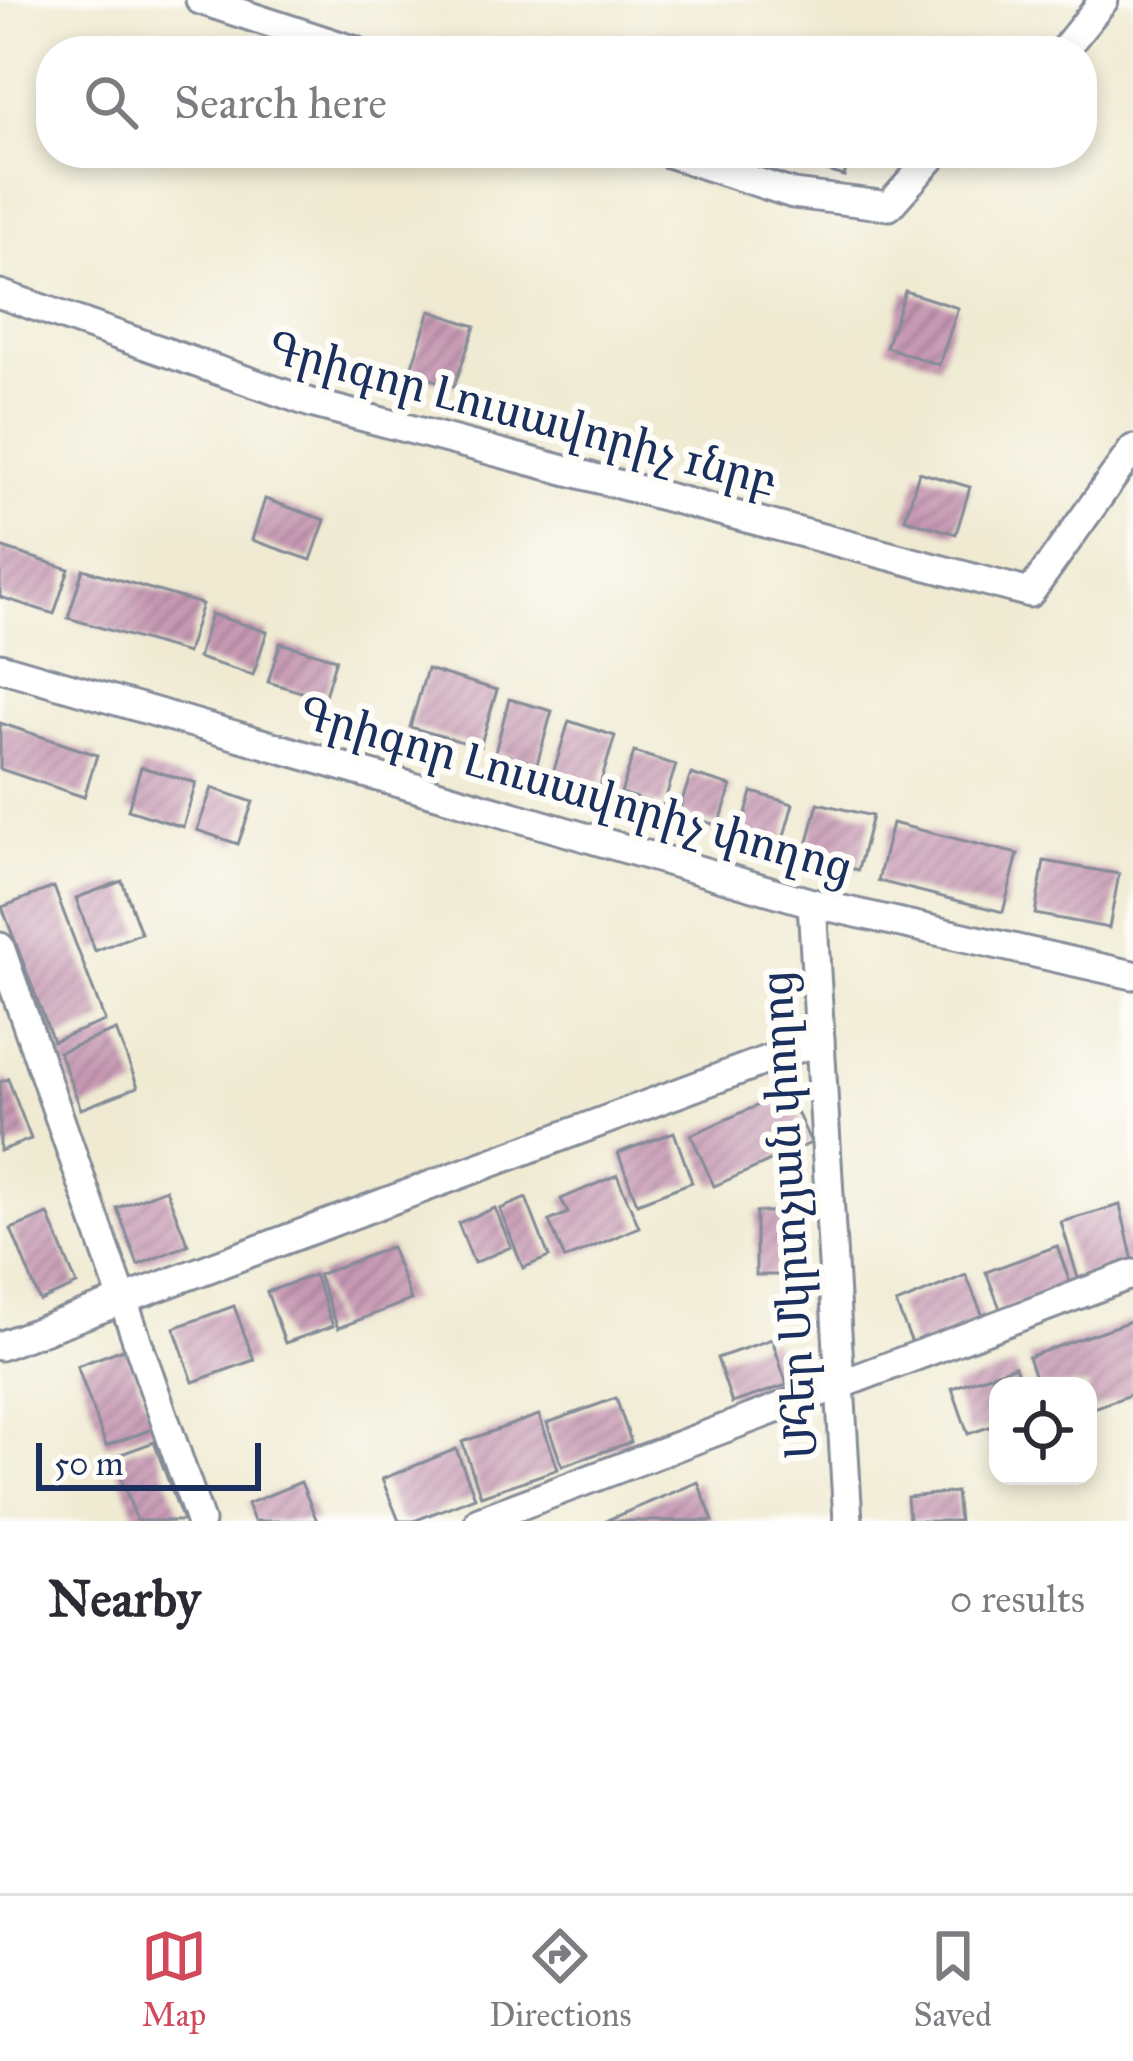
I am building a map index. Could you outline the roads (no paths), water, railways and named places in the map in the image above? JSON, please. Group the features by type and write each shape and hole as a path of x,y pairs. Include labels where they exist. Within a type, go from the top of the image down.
{"street":[{"path":"200,0 310,36"},
{"path":"1075,36 1104,0"},
{"path":"714,168 793,194 889,206 923,168"},
{"name":"Գրիգոր Լուսավորիչ 1նրբ","path":"0,295 311,404 1030,593 1133,449"},
{"name":"Գրիգոր Լուսավորիչ փողոց","path":"0,667 812,903 1133,975"},
{"name":"Մհեր Մկրտչյան փողոց","path":"812,903 848,1521"},
{"path":"0,947 200,1521"},
{"path":"0,1346 820,1040"},
{"path":"478,1521 1133,1274"}]}
